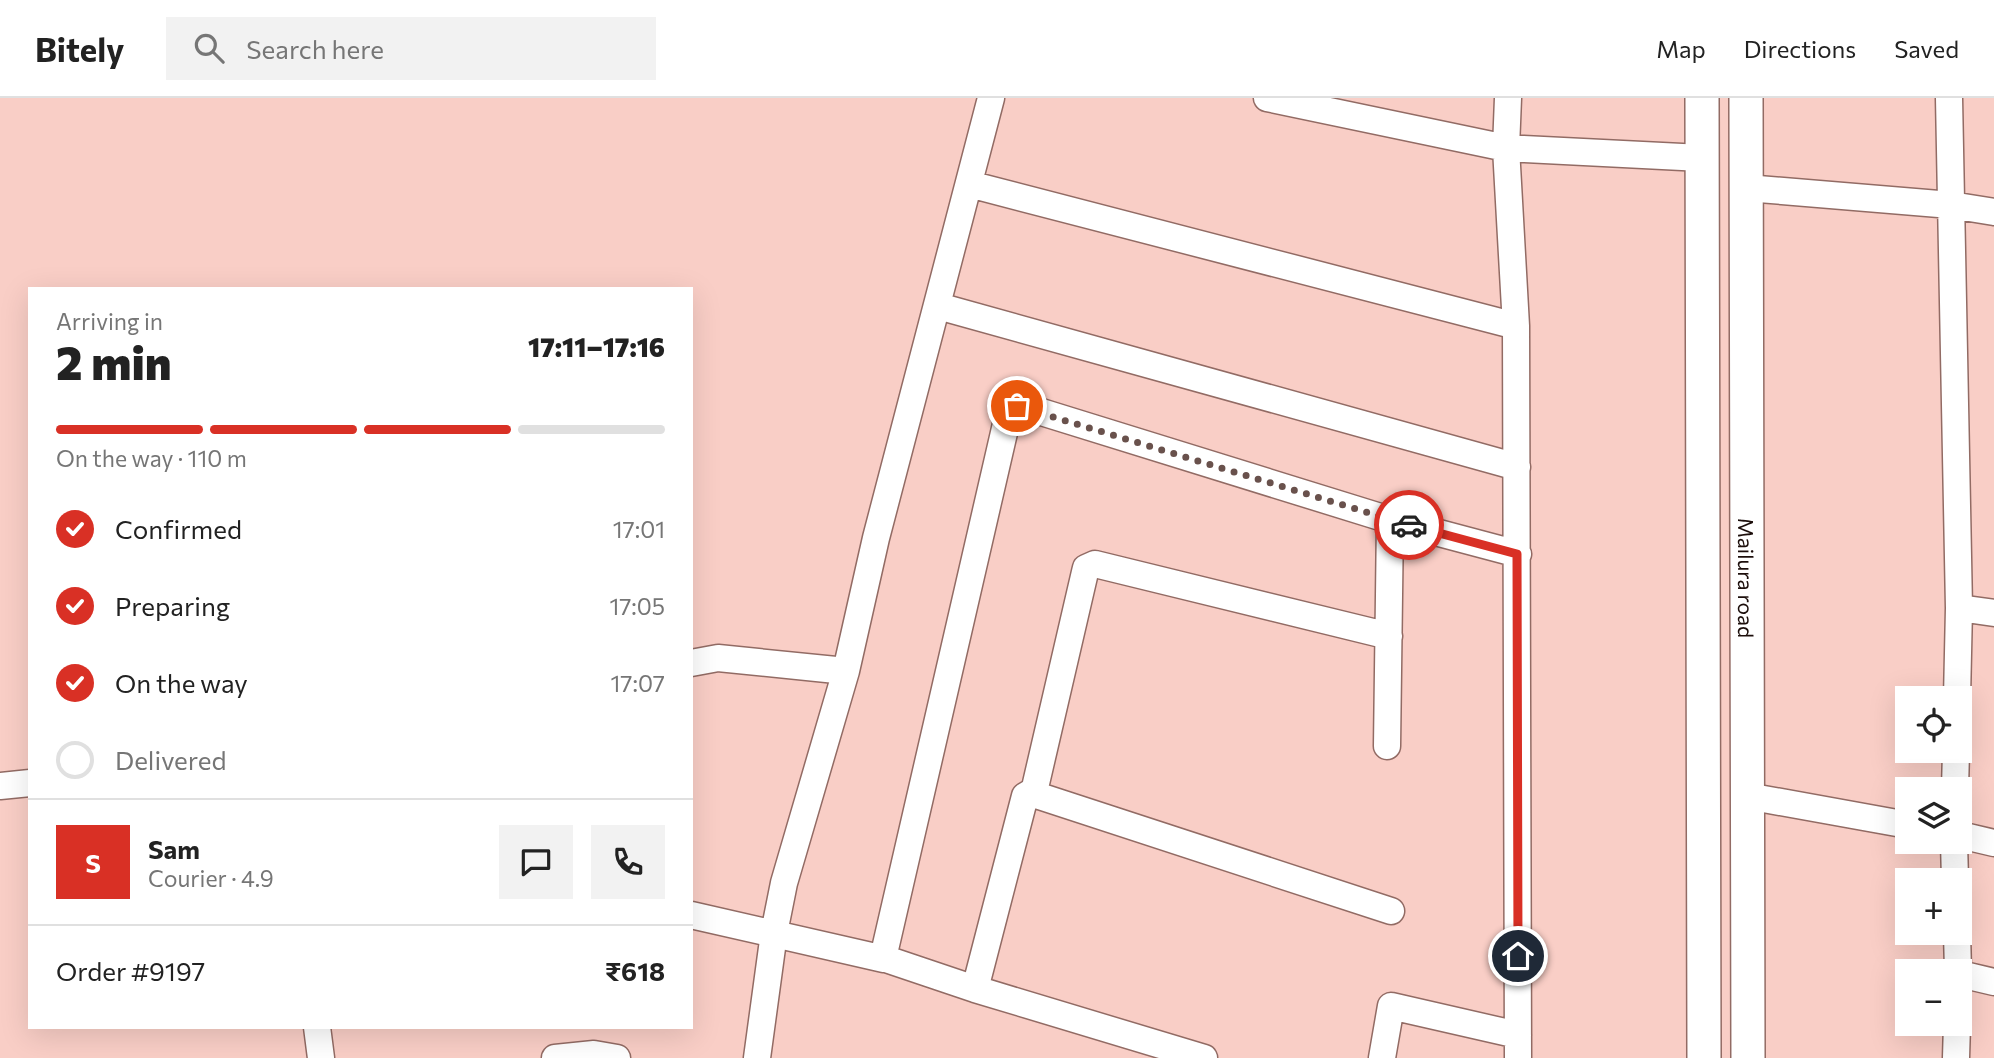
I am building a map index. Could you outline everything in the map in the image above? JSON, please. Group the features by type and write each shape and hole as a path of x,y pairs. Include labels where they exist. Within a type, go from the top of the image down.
{"street":[{"path":"765,1055 774,933 784,883 846,671 876,538 992,98"},
{"path":"1268,98 1506,148 1702,158"},
{"path":"1382,1058 1391,1006 1518,1046 1516,326 1506,148 1508,98"},
{"name":"Mailura road","path":"1702,98 1704,1058"},
{"name":"Mailura road","path":"1746,98 1748,1058"},
{"path":"1949,98 1959,608 1957,686"},
{"path":"970,184 1516,326"},
{"path":"1746,188 1951,205 1994,212"},
{"path":"938,306 1517,467"},
{"path":"884,959 1009,411 1012,408 1022,406 1390,520 1517,554"},
{"path":"1387,746 1390,520"},
{"path":"1034,793 1085,572 1090,565 1095,564 1389,636"},
{"path":"1959,608 1994,613"},
{"path":"693,663 718,658 846,671"},
{"path":"0,786 28,783"},
{"path":"975,989 1025,796 1034,793 1391,911"},
{"path":"1747,796 1895,823"},
{"path":"1972,838 1994,843"},
{"path":"693,915 884,959 1204,1058"},
{"path":"1972,976 1994,982"},
{"path":"317,1029 321,1058"},
{"path":"1955,1058 1956,1036"},
{"path":"555,1058 594,1054 617,1058"}],"way so far":[{"path":"1017,406 1409,525"}],"route":[{"path":"1409,525 1517,554 1518,956"}]}
